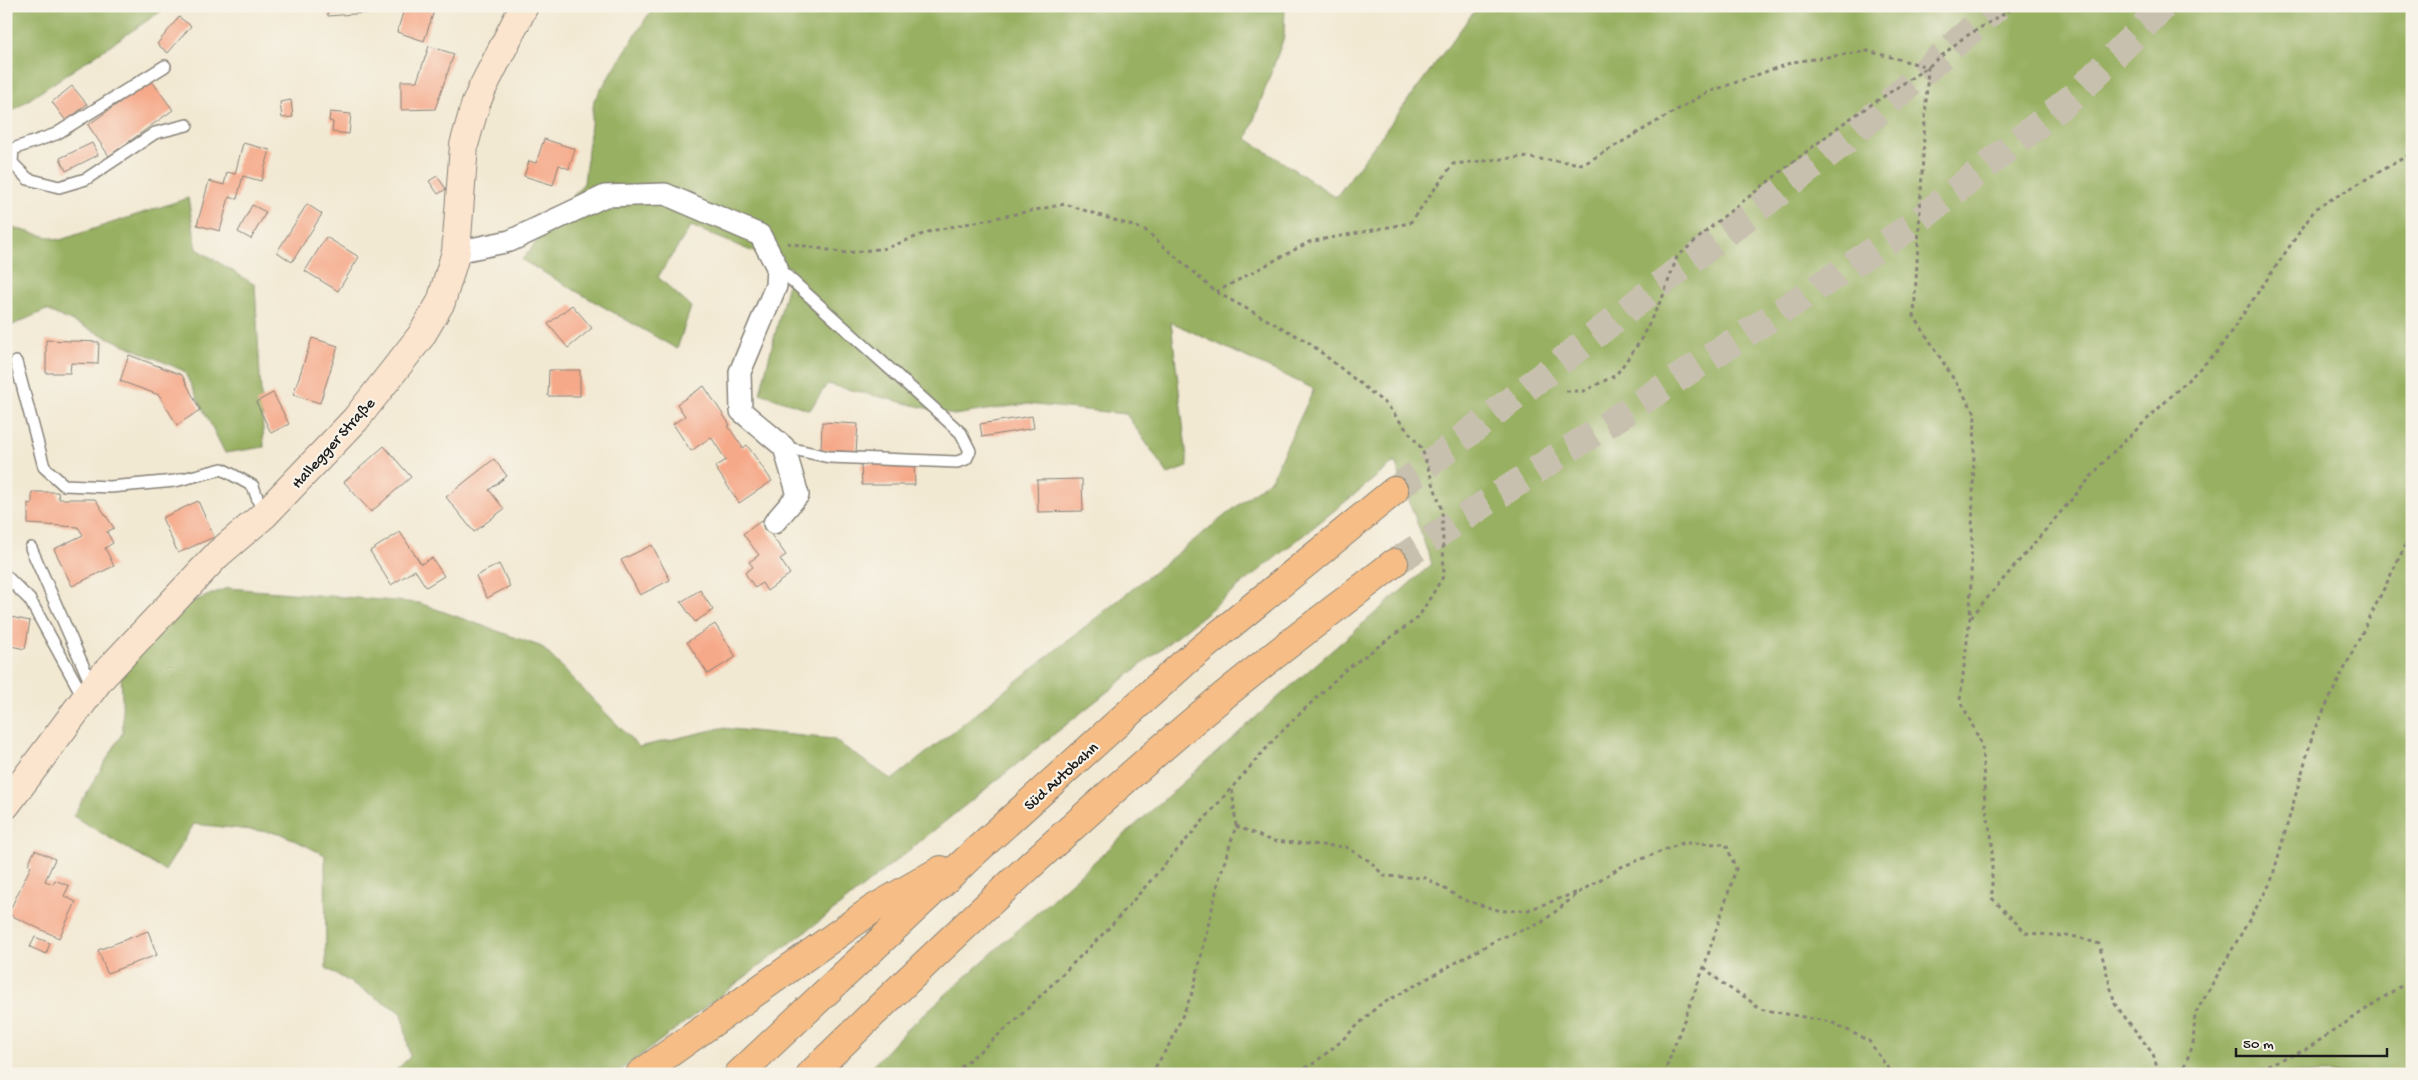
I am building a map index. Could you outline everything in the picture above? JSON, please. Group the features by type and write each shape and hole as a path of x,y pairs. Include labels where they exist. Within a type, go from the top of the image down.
{"highway":[{"name":"Süd Autobahn","path":"739,1074 977,850 1184,663 1394,490"},
{"path":"811,1074 912,974 1035,860 1217,702 1394,563"},
{"path":"640,1074 872,909 977,850"}],"main road":[{"name":"Hallegger Straße","path":"6,805 89,694 218,554 264,516 355,420 421,336 440,302 456,252 464,145 469,126 482,88 524,6"}],"street":[{"path":"456,252 510,241 605,196 665,194 760,235 777,267 776,286 740,372 741,411 784,447 798,494 774,523"}],"lane":[{"path":"165,66 56,134 13,149 12,163 28,179 59,187 86,179 154,133 187,125"},
{"path":"777,267 961,433 970,451 966,459 957,462 829,457 784,447"},
{"path":"16,362 44,466 64,485 110,487 176,481 222,469 253,486 264,516"},
{"path":"31,548 89,694"},
{"path":"6,576 30,600 89,694"}],"path":[{"path":"1566,391 1584,391 1616,375 1647,328 1663,296 1677,257 1719,220 1842,124 1928,67 1963,38 2017,6"},
{"path":"1216,292 1309,242 1410,223 1453,164 1522,157 1584,164 1706,93 1793,62 1868,51 1928,67"},
{"path":"1928,67 1914,316 1976,413 1970,617 1960,700 1982,745 1984,804 1992,840 1992,898 2026,933 2078,937 2099,944 2115,1004 2153,1054 2159,1074"},
{"path":"1970,617 2107,458 2217,352 2316,208 2412,153"},
{"path":"760,235 790,244 846,253 887,248 931,231 1066,204 1145,230 1216,292 1308,342 1387,406 1422,449 1442,511 1444,575 1418,618 1344,671 1277,736 1110,927 1017,1019 953,1074"},
{"path":"2181,1074 2193,1045 2196,1014 2271,882 2314,730 2412,532"},
{"path":"1151,1074 1172,1040 1193,991 1219,879 1236,826 1232,787"},
{"path":"1236,826 1272,841 1346,847 1371,862 1384,876 1426,878 1464,900 1501,911 1528,910 1581,891"},
{"path":"1290,1074 1313,1064 1378,1006 1500,938 1541,923 1581,891 1621,866 1683,843 1726,844 1736,869 1704,967 1664,1074"},
{"path":"1704,967 1724,985 1747,998 1759,1009 1831,1022 1869,1041 1892,1074"},
{"path":"2245,1074 2305,1050 2399,987 2412,990"}],"green space":[{"path":"6,6 169,6 6,115"},
{"path":"654,6 1285,6 1284,37 1247,139 1336,197 1478,6 2412,6 2412,1074 865,1074 906,1030 1292,685 1432,564 1395,462 833,911 616,1074 392,1074 410,1057 402,1013 326,968 325,855 280,833 194,824 165,871 73,816 123,732 121,670 187,604 227,588 419,603 542,647 639,747 721,728 833,739 892,780 1271,479 1314,389 1171,322 1188,467 1168,474 1126,414 1026,404 954,415 827,384 810,410 760,393 792,268 691,226 658,277 691,307 677,349 522,260 584,183 594,100"},
{"path":"188,198 197,249 255,285 264,447 225,453 184,371 46,310 6,328 6,226 60,240"},
{"path":"6,348 11,424 6,425"}],"building":[{"path":"327,6 366,6 367,13 328,16"},
{"path":"405,6 419,6 434,11 424,41 397,32"},
{"path":"179,17 191,26 168,53 157,44"},
{"path":"429,46 454,54 435,109 401,110 401,81 417,81"},
{"path":"151,80 173,110 109,156 88,125"},
{"path":"72,86 87,104 66,121 52,102"},
{"path":"291,100 293,117 282,118 280,102"},
{"path":"330,112 351,114 349,134 332,132 333,122 329,121"},
{"path":"544,139 575,149 569,169 559,165 553,185 524,176 529,161 536,163"},
{"path":"92,143 98,155 66,171 60,158"},
{"path":"243,143 270,150 261,181 243,176 237,199 229,197 220,231 197,225 209,181 224,185 227,172 235,174"},
{"path":"437,176 446,189 438,194 429,181"},
{"path":"307,204 322,214 292,262 277,252"},
{"path":"252,205 266,212 251,239 238,232"},
{"path":"326,237 359,257 338,291 305,271"},
{"path":"572,305 592,328 568,348 548,324"},
{"path":"312,338 338,346 320,403 293,395"},
{"path":"46,340 99,342 98,364 71,363 70,373 46,373"},
{"path":"129,355 182,375 200,410 177,425 159,395 120,381"},
{"path":"549,370 580,370 580,396 548,396"},
{"path":"704,386 743,448 747,445 772,481 739,503 715,467 726,460 711,437 691,451 673,424 685,416 677,404"},
{"path":"273,393 289,424 271,433 256,402"},
{"path":"1032,416 1034,428 982,437 980,424"},
{"path":"822,422 858,424 856,452 821,450"},
{"path":"384,446 411,477 371,512 344,482"},
{"path":"494,459 507,476 489,490 504,509 474,532 446,497"},
{"path":"914,463 915,485 862,485 861,464"},
{"path":"1082,479 1083,511 1038,512 1037,480"},
{"path":"32,492 58,492 59,499 95,499 114,528 107,532 113,543 105,548 114,566 72,586 54,549 83,535 78,527 28,524 28,503 32,504"},
{"path":"198,501 214,537 178,553 162,518"},
{"path":"761,521 786,555 780,559 790,574 767,591 762,583 755,588 745,573 753,567 749,562 759,555 743,534"},
{"path":"400,532 421,564 432,558 444,576 426,587 415,570 391,585 370,551"},
{"path":"652,545 670,580 640,595 621,560"},
{"path":"499,564 510,586 487,598 476,576"},
{"path":"700,590 713,610 695,622 681,602"},
{"path":"6,616 30,621 25,649 6,645"},
{"path":"715,624 736,657 708,674 687,642"},
{"path":"35,850 55,859 45,881 53,884 55,880 69,886 64,896 76,902 59,938 8,914 31,866 28,864"},
{"path":"148,931 157,955 107,973 98,950"},
{"path":"35,937 50,943 46,954 30,947"}],"tunnel":[{"path":"1394,491 1849,138 1998,6"},
{"path":"1394,563 1910,227 2075,95 2164,6"}]}
